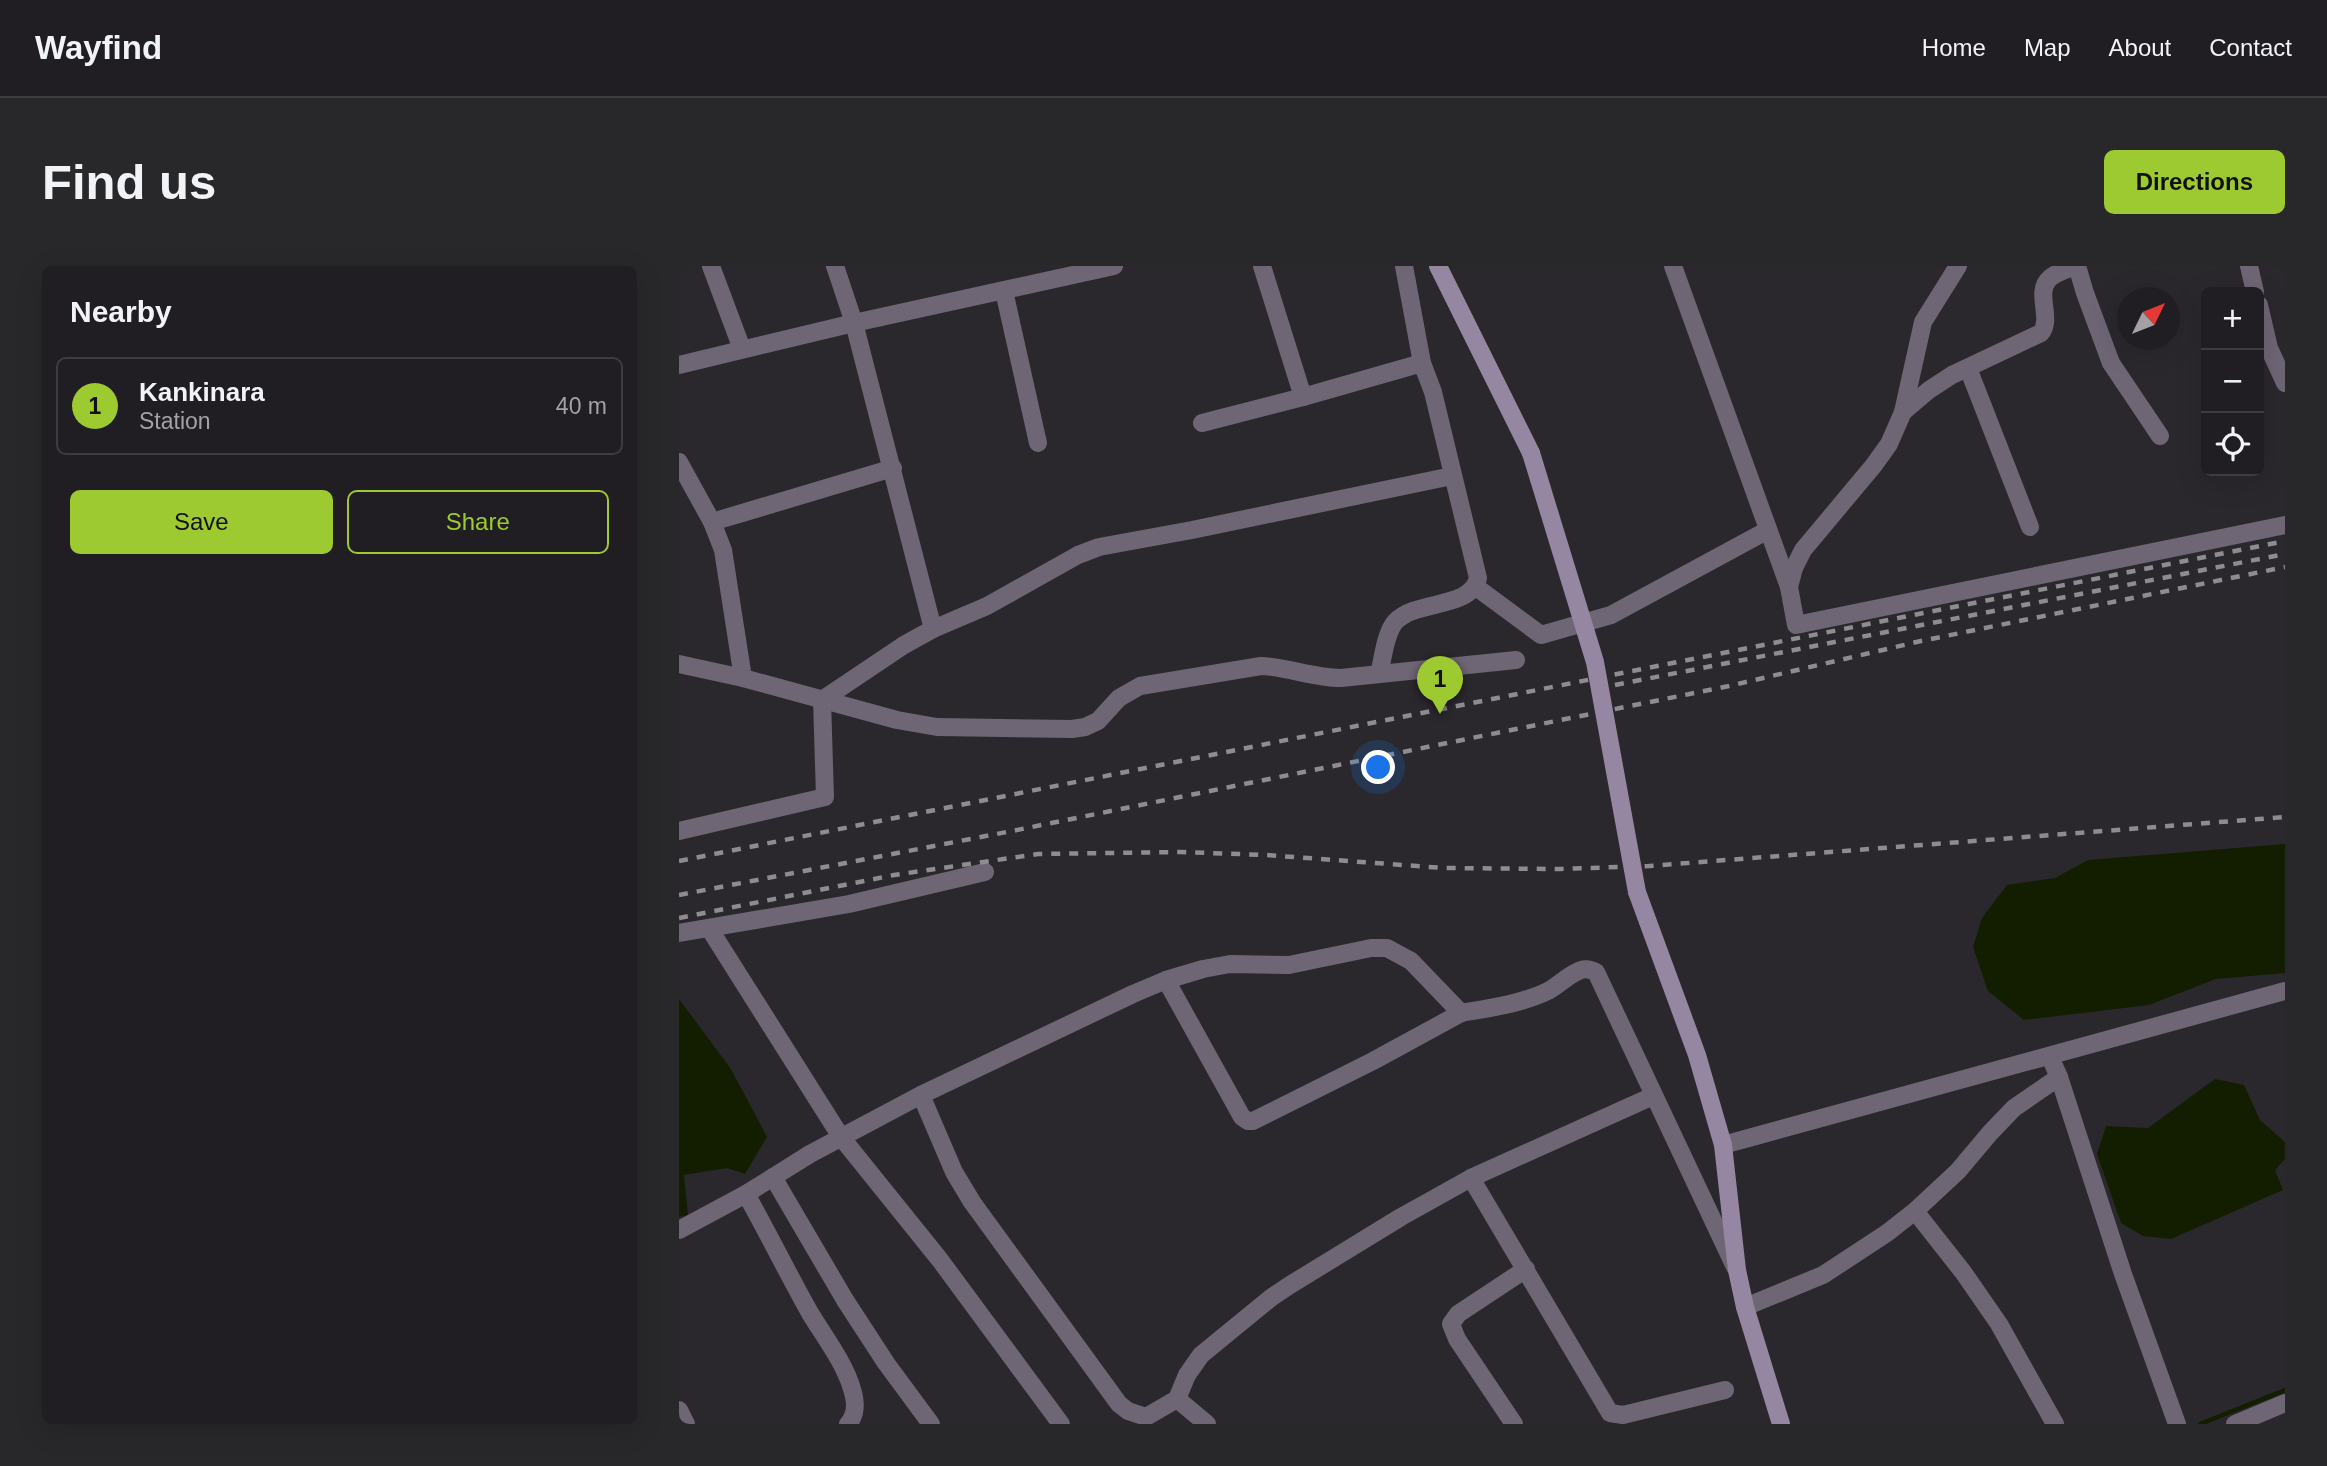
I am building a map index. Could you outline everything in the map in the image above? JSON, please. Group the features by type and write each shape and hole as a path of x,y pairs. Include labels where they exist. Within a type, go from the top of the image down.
{"main road":[{"path":"1439,266 1531,453 1595,662 1637,892 1697,1055 1723,1145 1737,1270 1745,1307 1781,1424"}],"street":[{"path":"711,266 741,349"},
{"path":"835,266 854,323 933,629"},
{"path":"679,365 854,323 1114,266"},
{"path":"1262,266 1303,397"},
{"path":"1379,674 1394,624 1410,612 1467,595 1476,587 1478,578 1433,392 1422,363 1404,266"},
{"path":"1674,266 1789,587 1796,625 2285,525"},
{"path":"1789,587 1803,550 1889,444 1903,412 1923,322 1958,266"},
{"path":"1903,412 1940,382 2041,333 2045,328 2046,283 2057,274 2077,266 2111,363 2159,436"},
{"path":"2249,266 2254,287"},
{"path":"1005,291 1038,443"},
{"path":"2264,326 2269,348 2285,383"},
{"path":"1202,423 1422,363"},
{"path":"1968,368 2031,527"},
{"path":"679,462 712,522 723,550 743,678"},
{"path":"712,522 893,468"},
{"path":"822,700 904,645 933,629 987,606 1078,555 1099,547 1206,528 1452,476"},
{"path":"1476,587 1541,635 1611,615 1768,530"},
{"path":"679,664 743,678 897,720 937,727 1072,729 1098,721 1128,692 1153,683 1261,666 1275,666 1328,678 1516,660"},
{"path":"679,831 825,797 822,700"},
{"path":"679,933 849,904 985,872"},
{"path":"709,928 841,1137 940,1260 1061,1424"},
{"path":"679,1230 746,1194 841,1137 921,1095 1166,979 1230,964 1289,965 1371,948 1387,948 1411,961 1461,1013"},
{"path":"1166,979 1242,1118 1253,1121 1461,1013 1506,1006 1532,997 1548,991 1580,970 1597,972 1737,1270"},
{"path":"1723,1145 2285,991"},
{"path":"2050,1057 2177,1424"},
{"path":"1745,1307 1823,1275 1887,1233 1958,1171 2014,1108 2059,1077"},
{"path":"921,1095 954,1172 986,1224 1119,1404 1141,1420 1177,1399 1187,1375 1201,1354 1272,1297 1401,1217 1471,1178 1653,1096"},
{"path":"773,1177 845,1300 886,1363 931,1424"},
{"path":"1471,1178 1610,1413 1623,1415 1725,1390"},
{"path":"746,1194 845,1370 853,1390 856,1408 854,1418 848,1424"},
{"path":"1915,1211 1963,1272 1999,1324 2055,1424"},
{"path":"1514,1424 1457,1339 1451,1324 1458,1314 1526,1269"},
{"path":"1177,1399 1206,1424"},
{"path":"2235,1424 2285,1403"},
{"path":"679,1410 686,1424"}],"shaded area":[{"path":"2285,844 2285,973 2216,979 2149,1005 2024,1020 1988,991 1973,947 1982,918 2007,885 2055,878 2088,860"},
{"path":"679,999 731,1069 767,1137 745,1174 727,1168 684,1175 688,1215 679,1217"},
{"path":"2215,1079 2244,1085 2260,1120 2285,1142 2285,1159 2275,1170 2283,1190 2171,1239 2143,1236 2121,1223 2097,1154 2106,1126 2148,1128"}],"waterway":[{"path":"2200,1424 2285,1390"}],"railway":[{"path":"679,861 2285,541"},
{"path":"1615,685 2285,554"},
{"path":"679,895 1012,831 1729,686 1921,641 2285,567"},
{"path":"679,918 894,875 1038,854 1181,852 1266,855 1444,868 1560,869 1649,866 2285,817"}],"place":[{"name":"Kankinara","path":"1440,714"}]}
